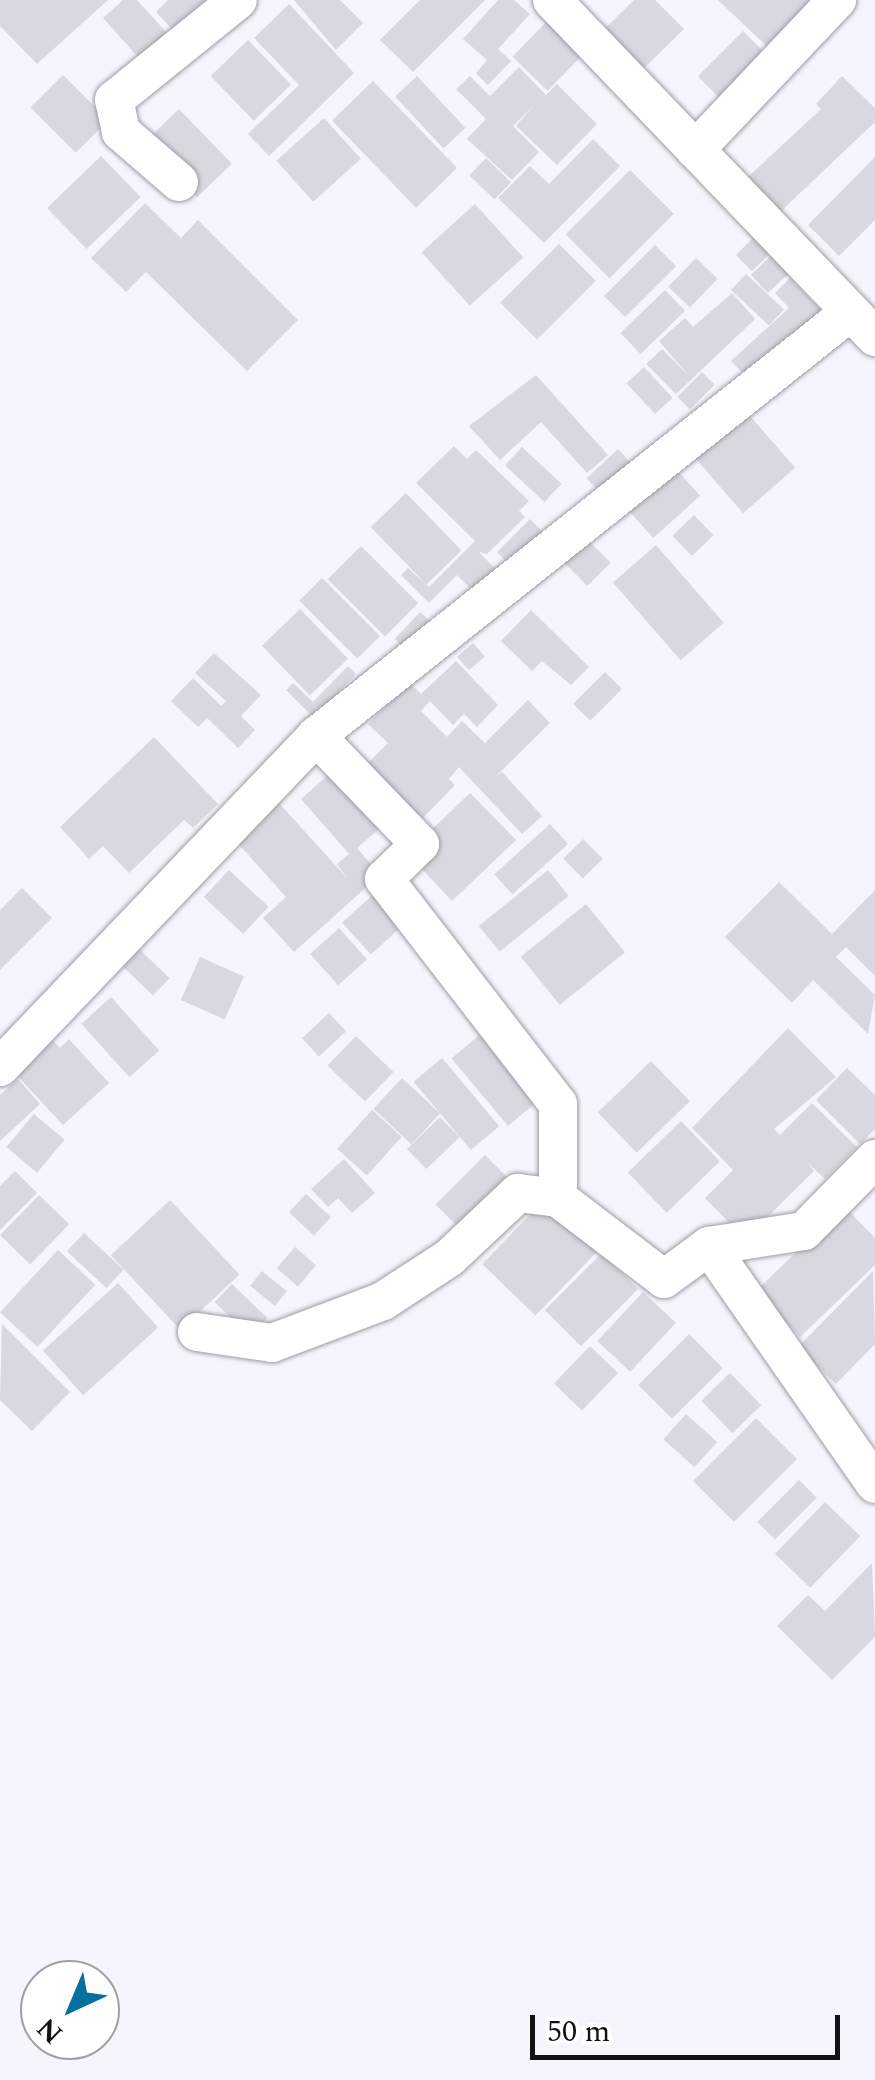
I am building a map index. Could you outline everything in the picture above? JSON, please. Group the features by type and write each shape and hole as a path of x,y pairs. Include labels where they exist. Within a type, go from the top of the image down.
{"street":[{"path":"180,182 122,132 114,100 238,0"},
{"path":"0,1067 316,736 862,325 552,0"},
{"path":"695,150 837,0"},
{"path":"316,736 420,844 384,879 558,1104 558,1198"},
{"path":"197,1332 272,1343 383,1301 449,1258 518,1192 558,1198 664,1279 709,1246 804,1231 875,1159"},
{"path":"709,1246 875,1484"}],"building":[{"path":"0,0 108,0 37,64 0,26"},
{"path":"123,0 137,0 175,42 147,67 103,18"},
{"path":"168,0 225,0 182,40 156,12"},
{"path":"294,0 340,0 363,23 336,50"},
{"path":"420,0 485,0 413,72 380,40"},
{"path":"498,0 514,0 530,14 498,49 511,61 488,85 476,73 487,60 463,39"},
{"path":"634,0 655,0 684,29 637,75 598,35"},
{"path":"718,0 830,0 777,56"},
{"path":"289,4 354,73 269,156 248,134 299,85 254,38"},
{"path":"550,18 585,52 548,91 512,57"},
{"path":"743,31 771,59 726,105 698,76"},
{"path":"248,40 291,85 254,121 211,76"},
{"path":"519,67 546,95 557,84 597,124 557,165 516,126 534,105 513,126 539,152 512,180 467,139 486,119 456,89 470,76 490,96"},
{"path":"63,75 108,120 76,153 30,108"},
{"path":"417,76 465,128 443,148 395,96"},
{"path":"842,76 875,108 875,122 781,211 747,178 821,109 816,104"},
{"path":"373,81 457,168 416,208 332,121"},
{"path":"179,109 232,164 197,197 144,142"},
{"path":"324,118 361,159 313,202 276,161"},
{"path":"593,139 620,166 544,243 498,198 530,166 549,184"},
{"path":"101,156 141,197 87,249 47,208"},
{"path":"875,157 875,220 839,256 808,225"},
{"path":"486,158 511,182 495,200 469,175"},
{"path":"630,170 674,214 609,278 566,234"},
{"path":"145,203 181,238 198,220 298,320 247,371 146,272 126,292 91,258"},
{"path":"475,204 523,258 470,306 421,252"},
{"path":"755,236 771,252 752,271 736,255"},
{"path":"559,244 596,281 537,339 500,303"},
{"path":"655,245 676,266 625,317 604,296"},
{"path":"772,255 789,273 768,293 751,275"},
{"path":"696,258 718,279 690,308 668,287"},
{"path":"746,274 784,309 769,326 731,290"},
{"path":"790,278 824,313 753,383 731,361 789,308 775,293"},
{"path":"665,290 685,311 641,354 620,333"},
{"path":"732,293 755,319 676,394 646,364 662,349 689,376 659,341 685,318 693,327"},
{"path":"644,367 673,398 655,414 626,383"},
{"path":"702,372 715,385 690,409 677,397"},
{"path":"536,375 608,455 587,473 541,422 500,460 469,426"},
{"path":"744,409 795,468 743,513 692,454"},
{"path":"454,446 467,459 476,450 529,501 519,511 525,517 487,554 479,552 506,580 484,602 457,575 429,603 401,575 408,568 429,587 475,541 416,483"},
{"path":"522,447 561,484 544,502 505,465"},
{"path":"618,449 630,462 599,491 587,478"},
{"path":"676,469 700,496 653,538 629,511"},
{"path":"406,493 462,551 426,585 371,527"},
{"path":"694,515 713,535 692,556 672,536"},
{"path":"530,519 551,540 518,573 497,552"},
{"path":"586,538 611,563 587,586 563,561"},
{"path":"656,545 724,623 681,660 613,582"},
{"path":"361,546 418,603 385,637 328,579"},
{"path":"322,578 380,636 357,659 299,601"},
{"path":"300,609 348,659 310,695 262,646"},
{"path":"531,610 589,667 571,685 542,661 532,671 501,641"},
{"path":"420,612 439,630 414,657 395,639"},
{"path":"473,643 485,657 469,670 457,657"},
{"path":"214,653 261,695 241,716 255,730 238,748 207,718 198,727 171,701 193,678 221,706 226,701 195,673"},
{"path":"456,661 498,705 477,727 464,714 453,725 430,701 421,711 447,737 462,721 485,743 528,700 550,723 494,778 502,772 542,816 522,834 459,767 449,779 455,785 417,824 362,769 388,743 368,724 409,682 421,694"},
{"path":"348,666 356,674 314,718 286,690 293,683 313,702"},
{"path":"605,672 622,689 590,721 573,704"},
{"path":"154,737 218,804 193,828 184,820 129,873 103,846 89,859 60,827"},
{"path":"336,768 385,824 357,848 380,875 294,952 263,918 286,897 236,841 278,802 348,879 337,864 349,854 301,799"},
{"path":"470,793 516,840 452,901 418,865 422,839"},
{"path":"550,824 568,844 512,894 494,874"},
{"path":"583,839 603,859 583,879 563,859"},
{"path":"229,870 268,907 243,934 204,897"},
{"path":"548,870 569,896 500,952 479,926"},
{"path":"779,882 832,934 875,890 875,976 846,947 836,957 875,995 868,1034 813,980 792,1003 725,937"},
{"path":"22,888 52,918 0,970 0,910"},
{"path":"377,891 406,923 371,954 342,922"},
{"path":"586,904 625,952 560,1005 521,957"},
{"path":"339,928 367,959 338,985 310,954"},
{"path":"130,940 170,978 153,995 113,957"},
{"path":"200,957 244,977 225,1019 181,1000"},
{"path":"111,997 159,1051 129,1077 81,1024"},
{"path":"329,1013 346,1031 319,1057 302,1038"},
{"path":"489,1027 546,1094 508,1126 451,1058"},
{"path":"788,1028 836,1077 774,1129 780,1135 812,1103 857,1147 825,1179 807,1162 814,1171 745,1239 705,1198 733,1170 692,1128"},
{"path":"44,1031 60,1048 69,1039 109,1083 63,1125 7,1065"},
{"path":"356,1036 393,1072 365,1102 328,1065"},
{"path":"442,1058 499,1126 471,1150 414,1082"},
{"path":"651,1061 690,1101 637,1153 598,1112"},
{"path":"847,1068 875,1095 875,1129 860,1144 816,1100"},
{"path":"402,1078 440,1113 411,1144 373,1109"},
{"path":"18,1079 40,1104 0,1141 0,1095"},
{"path":"372,1110 402,1137 367,1175 337,1149"},
{"path":"34,1114 65,1140 37,1173 6,1147"},
{"path":"440,1117 459,1137 426,1169 407,1149"},
{"path":"681,1121 720,1161 667,1213 628,1172"},
{"path":"485,1155 510,1180 460,1229 436,1204"},
{"path":"344,1159 375,1193 352,1213 338,1198 328,1207 311,1189"},
{"path":"15,1171 37,1193 0,1230 0,1186"},
{"path":"306,1194 331,1217 314,1235 289,1212"},
{"path":"39,1195 69,1224 30,1264 0,1235"},
{"path":"170,1200 240,1275 180,1330 111,1255"},
{"path":"544,1200 597,1251 535,1315 482,1264"},
{"path":"844,1206 875,1238 875,1265 800,1337 756,1291"},
{"path":"84,1233 123,1270 106,1288 67,1251"},
{"path":"295,1247 316,1265 298,1287 277,1268"},
{"path":"58,1250 95,1285 37,1347 0,1312"},
{"path":"602,1253 638,1289 581,1346 545,1310"},
{"path":"262,1271 287,1291 275,1306 250,1286"},
{"path":"873,1271 875,1344 836,1384 798,1347"},
{"path":"118,1283 158,1328 83,1395 43,1351"},
{"path":"232,1284 267,1318 250,1336 215,1302"},
{"path":"643,1292 676,1323 630,1372 597,1341"},
{"path":"2,1324 70,1392 32,1431 0,1400"},
{"path":"689,1334 723,1368 672,1419 638,1385"},
{"path":"590,1346 618,1373 582,1410 554,1383"},
{"path":"730,1373 761,1405 732,1433 701,1401"},
{"path":"686,1414 717,1442 694,1467 663,1439"},
{"path":"756,1418 797,1459 734,1522 693,1481"},
{"path":"799,1480 817,1498 775,1539 757,1522"},
{"path":"825,1502 860,1536 810,1588 775,1554"},
{"path":"872,1563 875,1637 832,1680 777,1626 808,1595 825,1611"}]}
